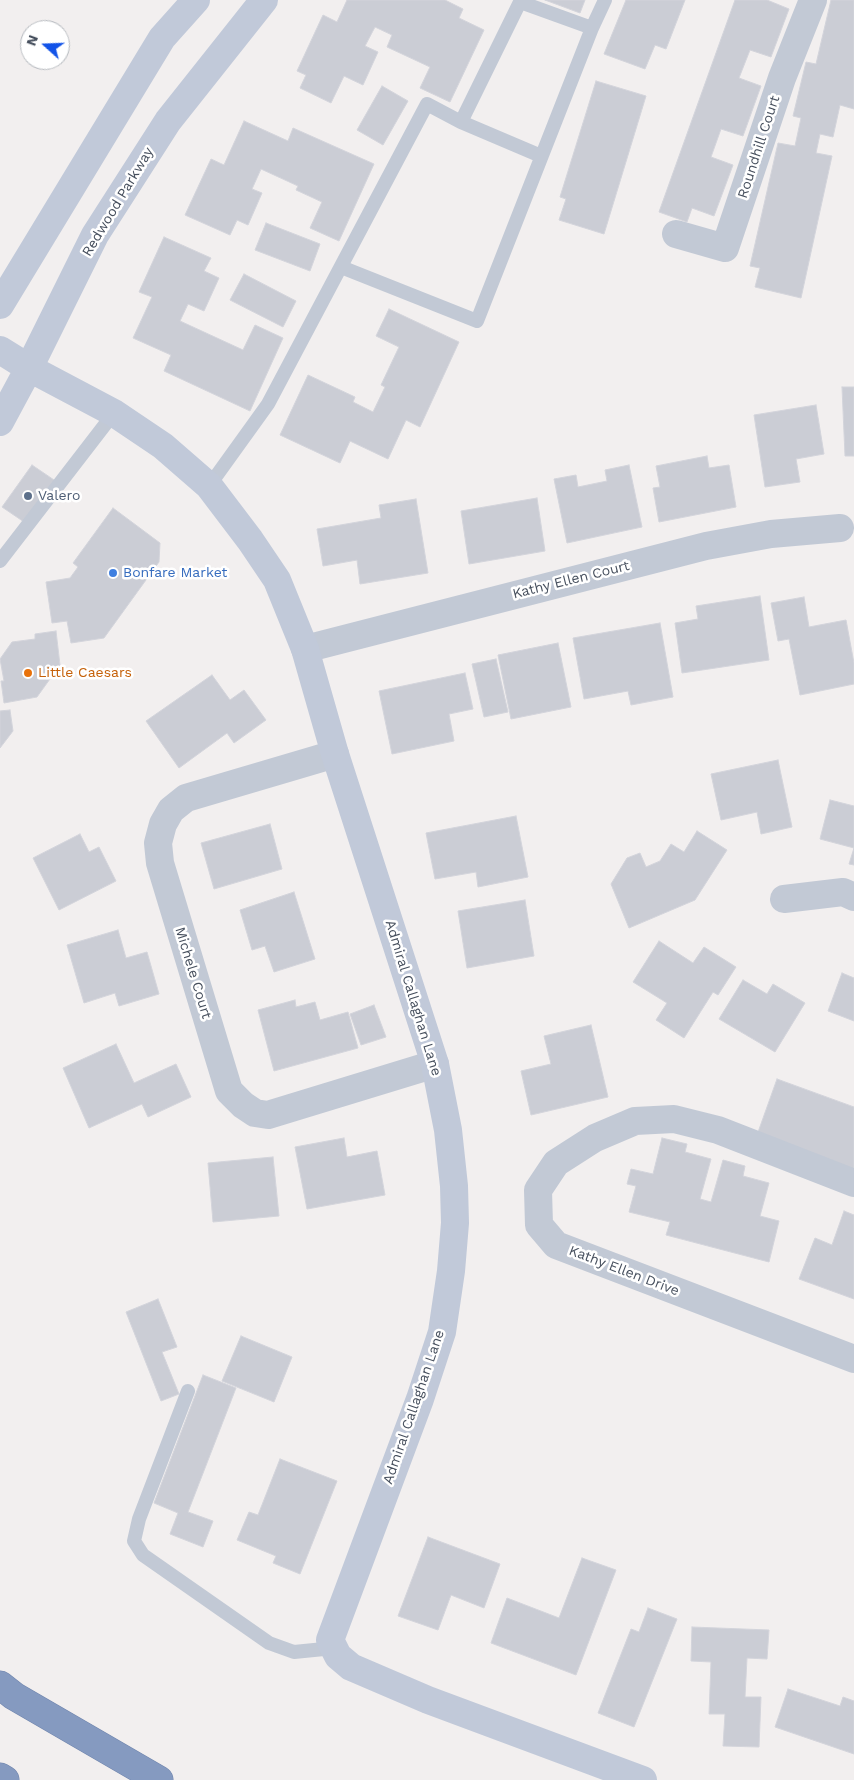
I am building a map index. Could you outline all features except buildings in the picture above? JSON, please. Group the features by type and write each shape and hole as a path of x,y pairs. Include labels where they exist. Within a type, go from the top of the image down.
{"highway":[{"path":"0,1684 14,1696 159,1780"},
{"path":"0,1777 5,1780"}],"street":[{"path":"0,304 162,38 196,0"},
{"name":"Redwood Parkway","path":"0,422 100,227 168,121 264,0"},
{"name":"Roundhill Court","path":"676,234 726,248 782,78 813,0"},
{"name":"Admiral Callaghan Lane","path":"0,350 29,368 114,412 164,446 209,486 250,540 277,580 305,649 335,754 435,1064 448,1130 454,1186 455,1223 451,1271 442,1332 420,1399 330,1640 334,1648"},
{"name":"Kathy Ellen Court","path":"305,649 706,546 771,534 847,533"},
{"name":"Michele Court","path":"335,754 186,798 171,810 162,824 158,843 160,863 229,1091 255,1113 268,1115 435,1064"},
{"path":"784,899 842,892 854,897"},
{"name":"Kathy Ellen Drive","path":"854,1183 718,1130 674,1119 635,1121 595,1138 556,1163 538,1190 539,1225 556,1245 854,1359"},
{"path":"334,1648 338,1656 351,1667 428,1700 644,1780"}],"lane":[{"path":"341,267 477,321 592,28 605,0"},
{"path":"461,122 520,2 592,28"},
{"path":"209,486 268,404 428,104 461,122 541,156"},
{"path":"0,561 114,412"},
{"path":"188,1390 139,1519 134,1541 143,1555 269,1643 294,1652 334,1648"}],"place":[{"name":"Valero","path":"28,496"},
{"name":"Bonfare Market","path":"113,573"},
{"name":"Little Caesars","path":"28,673"}]}
